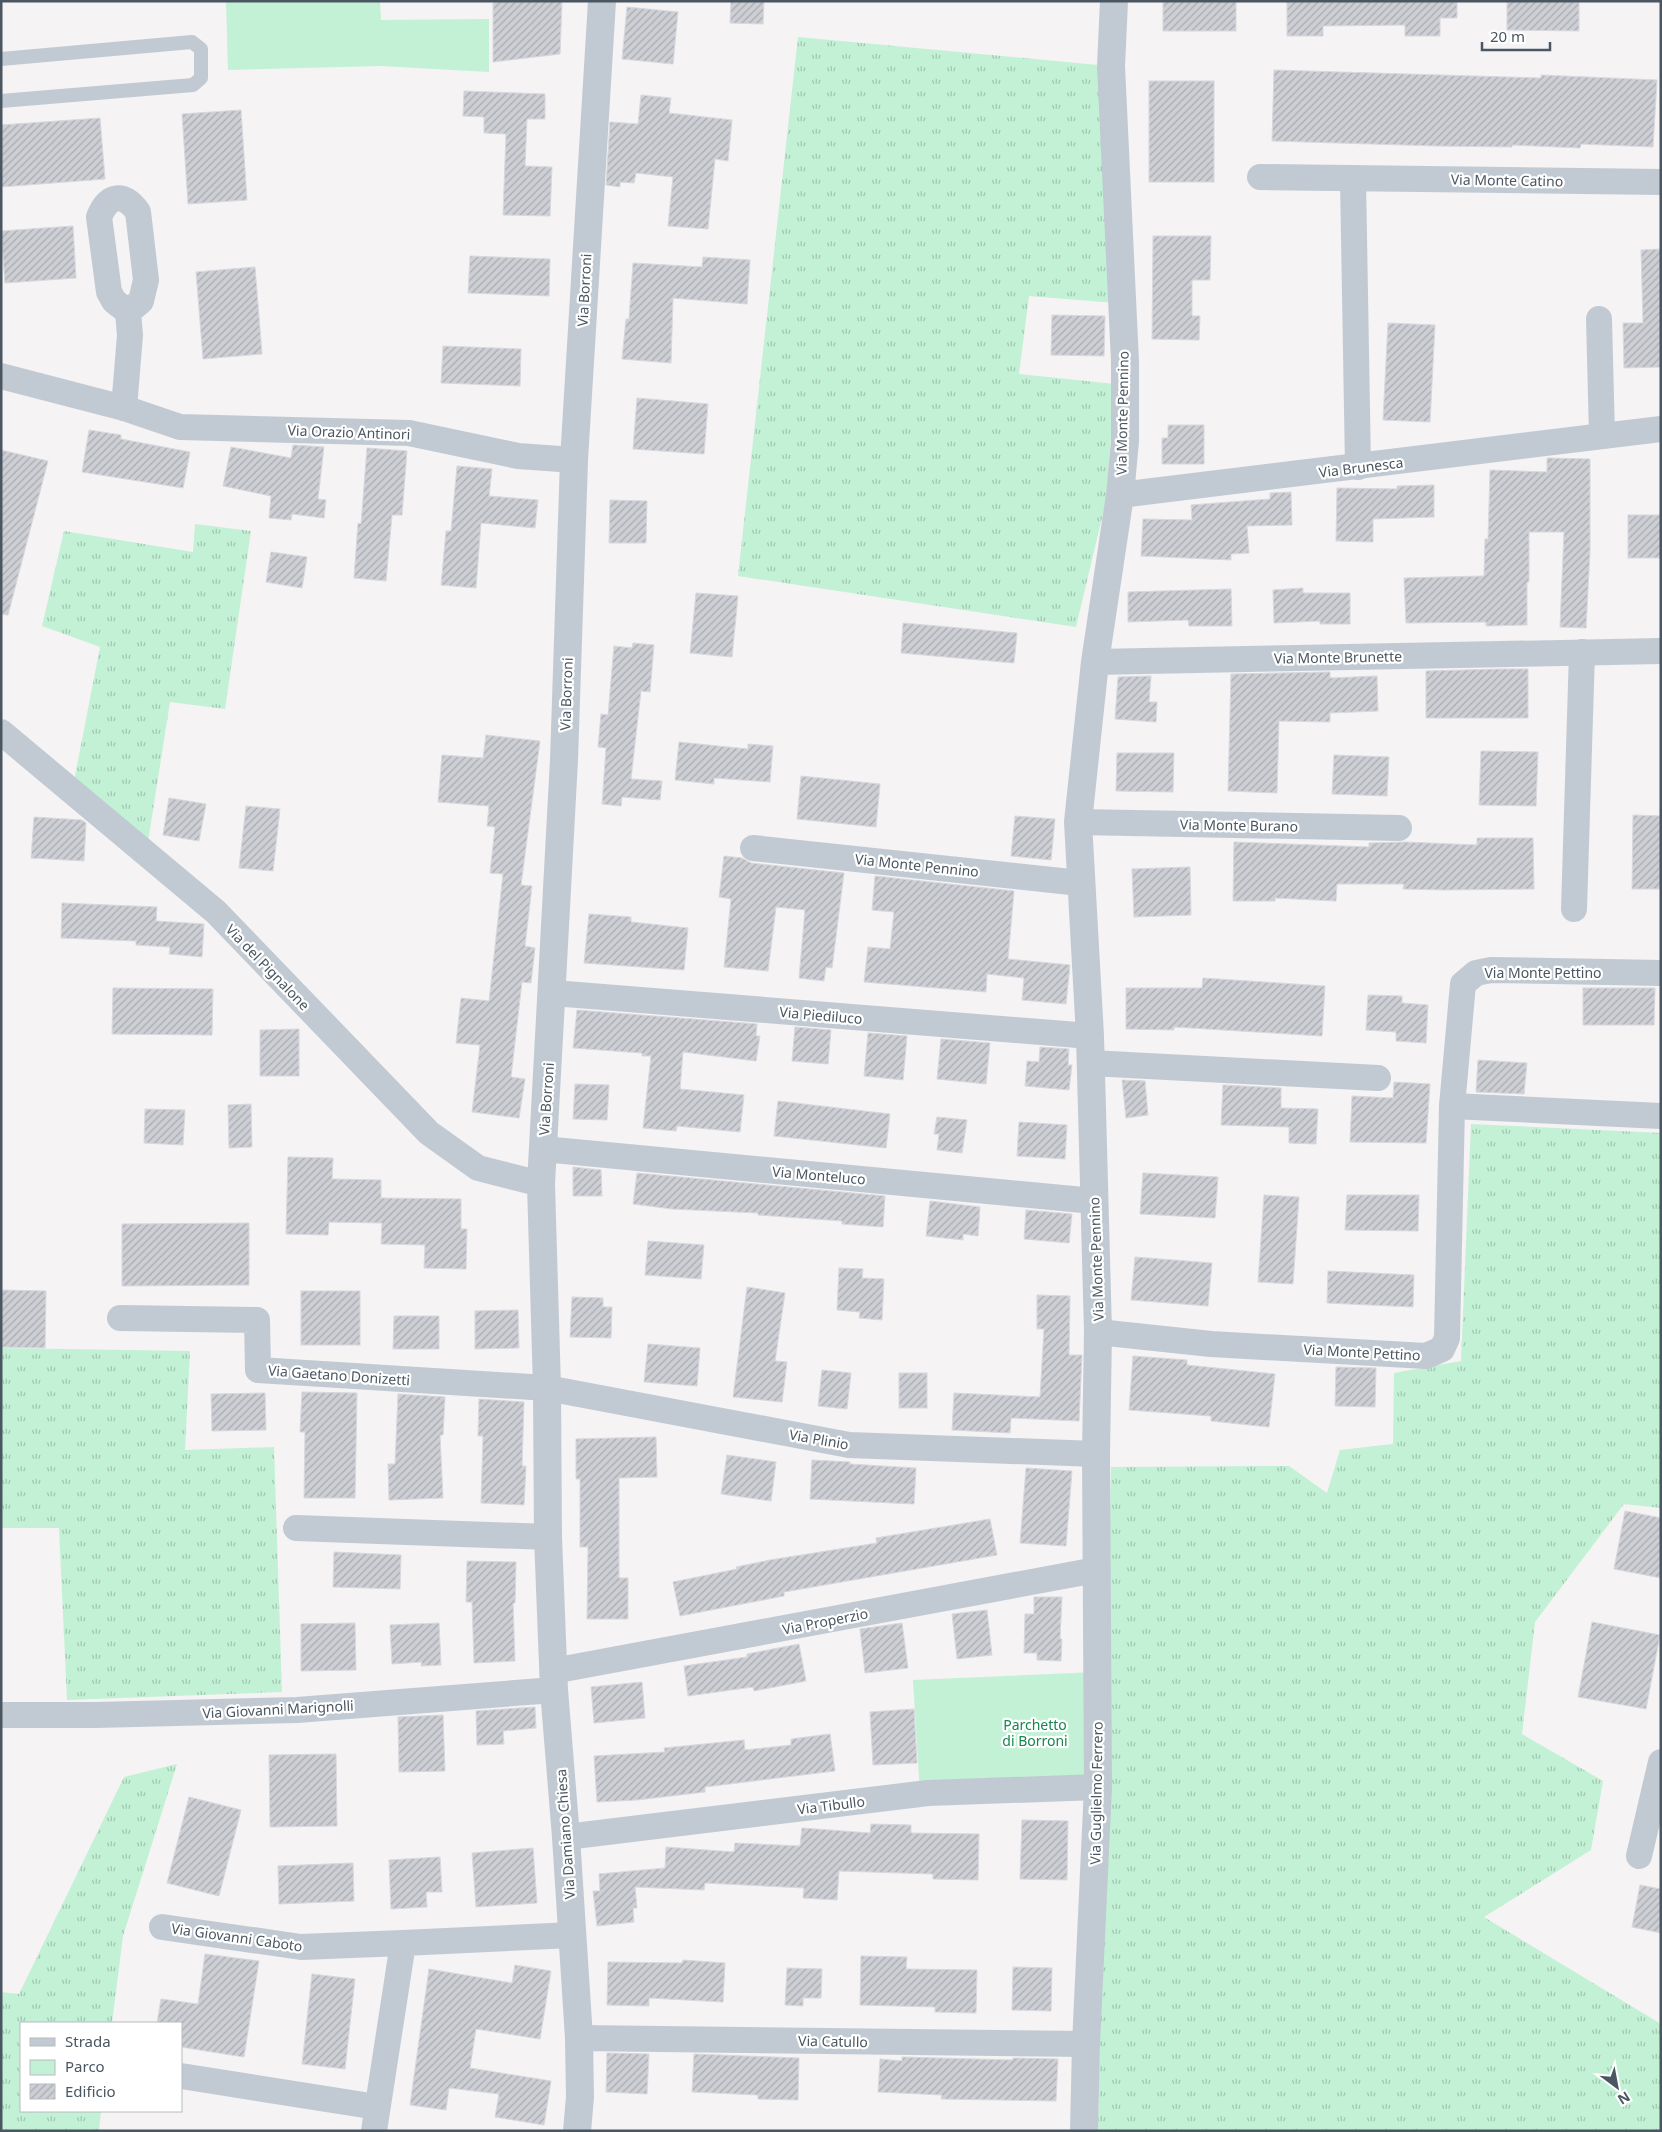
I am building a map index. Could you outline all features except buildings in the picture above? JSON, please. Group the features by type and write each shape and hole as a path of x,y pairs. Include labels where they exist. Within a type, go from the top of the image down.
{"street":[{"name":"Via Borroni","path":"547,1388 541,1184 553,993 564,760 574,460 602,1"},
{"name":"Via Monte Pennino","path":"1096,1454 1098,1332 1090,1036 1078,822 1094,662 1120,495 1125,441 1125,362 1111,66 1114,1"},
{"name":"Via Monte Catino","path":"1260,177 1661,182"},
{"path":"1352,179 1358,468"},
{"path":"124,408 130,335 128,312"},
{"path":"1599,319 1602,436"},
{"name":"Via Orazio Antinori","path":"1,376 124,408 180,426 409,434 518,456 574,460"},
{"name":"Via Brunesca","path":"1120,495 1358,468 1661,429"},
{"path":"1574,909 1582,652"},
{"name":"Via Monte Brunette","path":"1094,662 1661,652"},
{"name":"Via del Pignalone","path":"1,732 216,912 429,1133 478,1168 541,1184"},
{"name":"Via Monte Burano","path":"1078,822 1399,828"},
{"name":"Via Monte Pennino","path":"753,848 1080,883"},
{"name":"Via Monte Pettino","path":"1098,1332 1211,1344 1426,1356 1442,1350 1447,1338 1452,1106 1463,984 1476,973 1491,970 1661,973"},
{"name":"Via Piediluco","path":"553,993 1090,1036"},
{"path":"1090,1063 1378,1078"},
{"path":"1452,1106 1661,1116"},
{"name":"Via Monteluco","path":"543,1149 1094,1201"},
{"name":"Via Gaetano Donizetti","path":"120,1318 257,1320 258,1370 547,1388"},
{"name":"Via Plinio","path":"547,1388 848,1445 1096,1454"},
{"name":"Via Damiano Chiesa","path":"547,1388 548,1537 554,1681 579,2038 580,2097 577,2131"},
{"name":"Via Guglielmo Ferrero","path":"1084,2131 1086,2044 1098,1787 1096,1454"},
{"path":"296,1528 548,1537"},
{"name":"Via Properzio","path":"554,1681 1096,1570"},
{"name":"Via Giovanni Marignolli","path":"1,1715 96,1715 296,1710 554,1681"},
{"path":"1639,1856 1661,1762"},
{"name":"Via Tibullo","path":"566,1837 928,1793 1098,1787"},
{"name":"Via Giovanni Caboto","path":"162,1927 302,1947 572,1935"},
{"path":"182,2076 376,2119 403,1943"},
{"name":"Via Catullo","path":"579,2038 1086,2044"}],"lane":[{"path":"1,58 192,42 202,49 202,78 193,85 1,101"}],"green space":[{"path":"226,1 380,1 381,20 489,19 489,72 381,66 228,70"},
{"path":"798,37 1098,65 1116,303 1029,296 1019,374 1115,384 1106,501 1076,627 738,576"},
{"path":"195,524 251,531 225,709 170,702 148,842 74,781 100,647 42,626 64,531 193,552"},
{"path":"1471,1124 1661,1133 1661,1508 1624,1504 1535,1622 1522,1734 1603,1781 1591,1850 1484,1917 1661,2024 1661,2131 1098,2131 1111,1467 1289,1466 1327,1493 1340,1450 1393,1444 1394,1373 1461,1361"},
{"path":"1,1348 190,1351 185,1450 274,1447 282,1692 67,1700 59,1528 1,1528"},
{"name":"Parchetto di Borroni","path":"1097,1672 1098,1787 920,1793 913,1680"},
{"path":"177,1764 123,1936 112,2022 20,2022 20,2112 101,2112 99,2131 1,2131 1,1992 19,1994 124,1777"}]}
